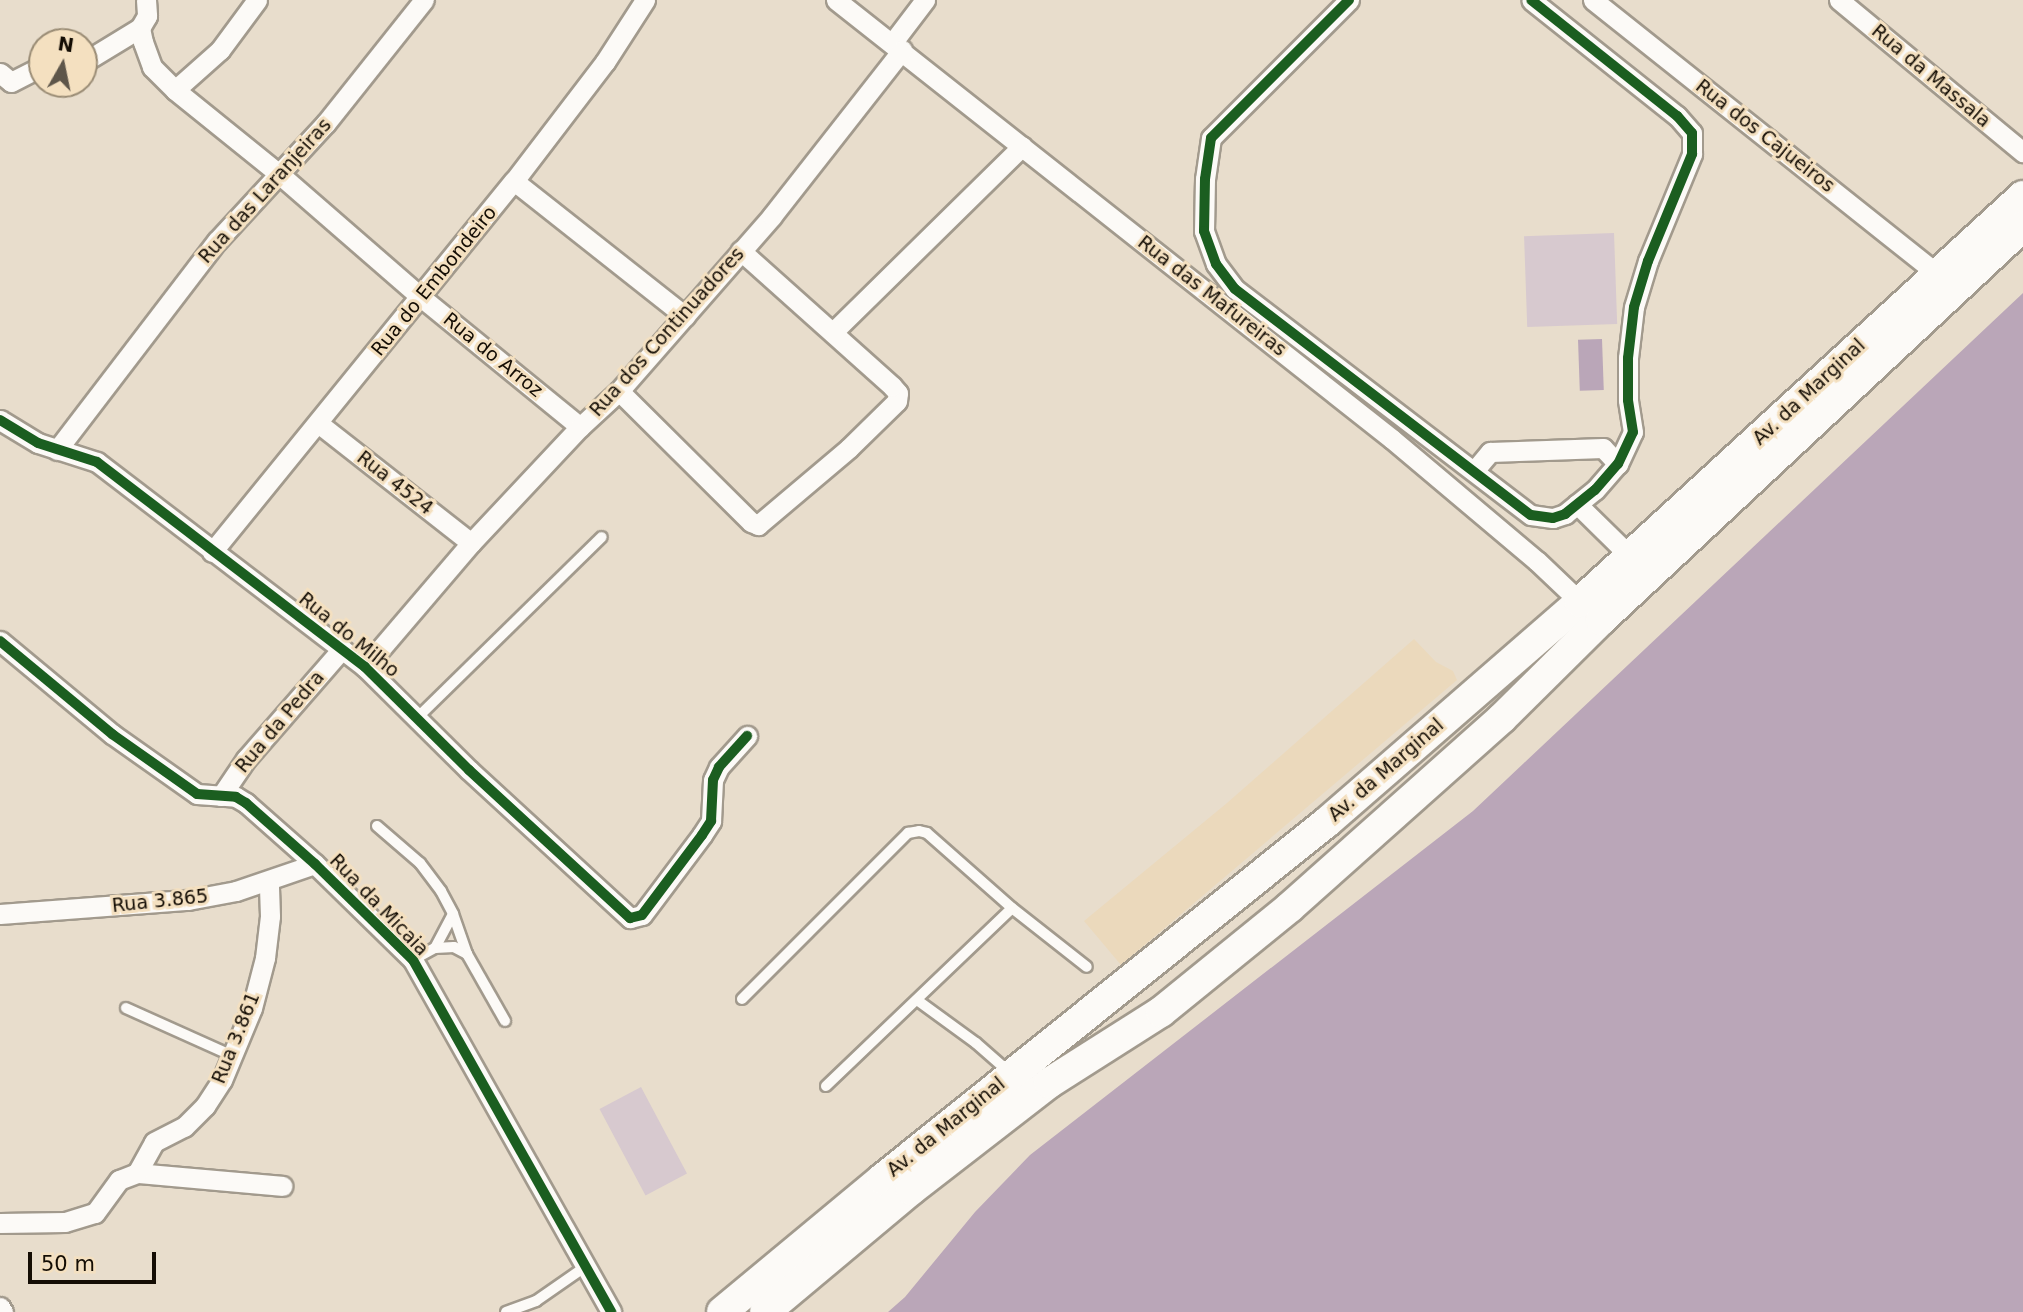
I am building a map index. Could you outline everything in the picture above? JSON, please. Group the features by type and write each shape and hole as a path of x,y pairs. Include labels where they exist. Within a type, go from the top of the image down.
{"main road":[{"name":"Av. da Marginal","path":"743,1307 911,1190 1039,1091 1161,1012 1290,907 1502,718 1590,611 1630,556 2023,196"},
{"name":"Av. da Marginal","path":"743,1307 1012,1074 1123,989 1590,611 2023,226"}],"street":[{"path":"98,54 140,28 147,16 146,0"},
{"path":"175,90 220,50 257,0"},
{"name":"Rua das Laranjeiras","path":"57,450 217,241 326,122 424,0"},
{"name":"Rua do Embondeiro","path":"212,552 422,298 514,181 605,62 645,0"},
{"name":"Rua das Mafureiras","path":"836,0 1392,439 1536,561 1590,611"},
{"name":"Rua dos Continuadores","path":"365,667 471,543 580,427 619,391 772,216 897,46 925,0"},
{"path":"1349,0 1211,138 1205,179 1204,231 1216,264 1235,289 1531,515 1553,517 1565,514 1618,464 1633,432 1628,400 1634,307 1648,261 1692,155 1692,133 1677,116 1531,0"},
{"name":"Rua dos Cajueiros","path":"1593,0 1936,273"},
{"name":"Rua da Massala","path":"1839,0 2023,152"},
{"name":"Rua do Arroz","path":"140,28 152,67 175,90 580,427"},
{"path":"0,72 11,82 28,73"},
{"path":"832,332 1022,146"},
{"path":"514,181 685,316"},
{"path":"619,391 751,522 758,525 849,448 898,398 891,386 741,251"},
{"name":"Rua do Milho","path":"0,420 38,443 97,462 365,667 623,916 635,918 642,915 711,821 713,780 719,767 747,736"},
{"name":"Rua 4524","path":"318,423 471,543"},
{"path":"1474,471 1490,452 1603,448 1618,464"},
{"path":"1577,504 1630,556"},
{"name":"Rua da Micaia","path":"0,641 150,762 197,794 236,797 246,803 315,864 413,960 611,1312"},
{"name":"Rua da Pedra","path":"221,796 246,759 342,649"},
{"name":"Rua 3.865","path":"0,914 188,900 236,891 315,864"},
{"name":"Rua 3.861","path":"0,1223 84,1219 95,1213 119,1180 137,1173 155,1142 184,1127 205,1107 233,1056 252,1008 265,958 270,916 270,881"},
{"path":"137,1173 282,1186"},
{"path":"0,1307 3,1312"}],"lane":[{"path":"418,717 602,537"},
{"path":"377,826 420,863 441,891 453,914 467,954 505,1021"},
{"path":"742,999 908,833 927,834 1012,908 1087,967"},
{"path":"826,1086 1012,908"},
{"path":"435,948 453,914"},
{"path":"413,960 435,948 454,947 467,954"},
{"path":"917,1000 976,1043 1012,1074"},
{"path":"126,1008 233,1056"},
{"path":"506,1312 536,1301 585,1267"}],"shaded area":[{"path":"1614,233 1617,324 1527,327 1524,236"},
{"path":"2023,293 2023,1312 888,1312 905,1297 975,1212 1030,1155 1473,811"},
{"path":"1602,339 1604,390 1580,391 1578,340"},
{"path":"1414,639 1436,662 1453,671 1457,680 1121,965 1084,921 1227,803"},
{"path":"641,1087 687,1174 646,1196 600,1109"}],"cycle path":[{"path":"1349,0 1211,138 1205,179 1204,231 1216,264 1235,289 1531,515 1553,518 1565,514 1595,490 1618,464 1633,432 1628,400 1628,358 1634,307 1648,261 1692,154 1692,133 1677,116 1531,0"},
{"path":"0,420 38,443 97,462 365,667 469,770 630,918 642,915 702,835 711,821 713,780 719,767 747,736"},
{"path":"0,641 112,734 197,794 236,797 246,803 315,864 413,960 611,1312"}]}
